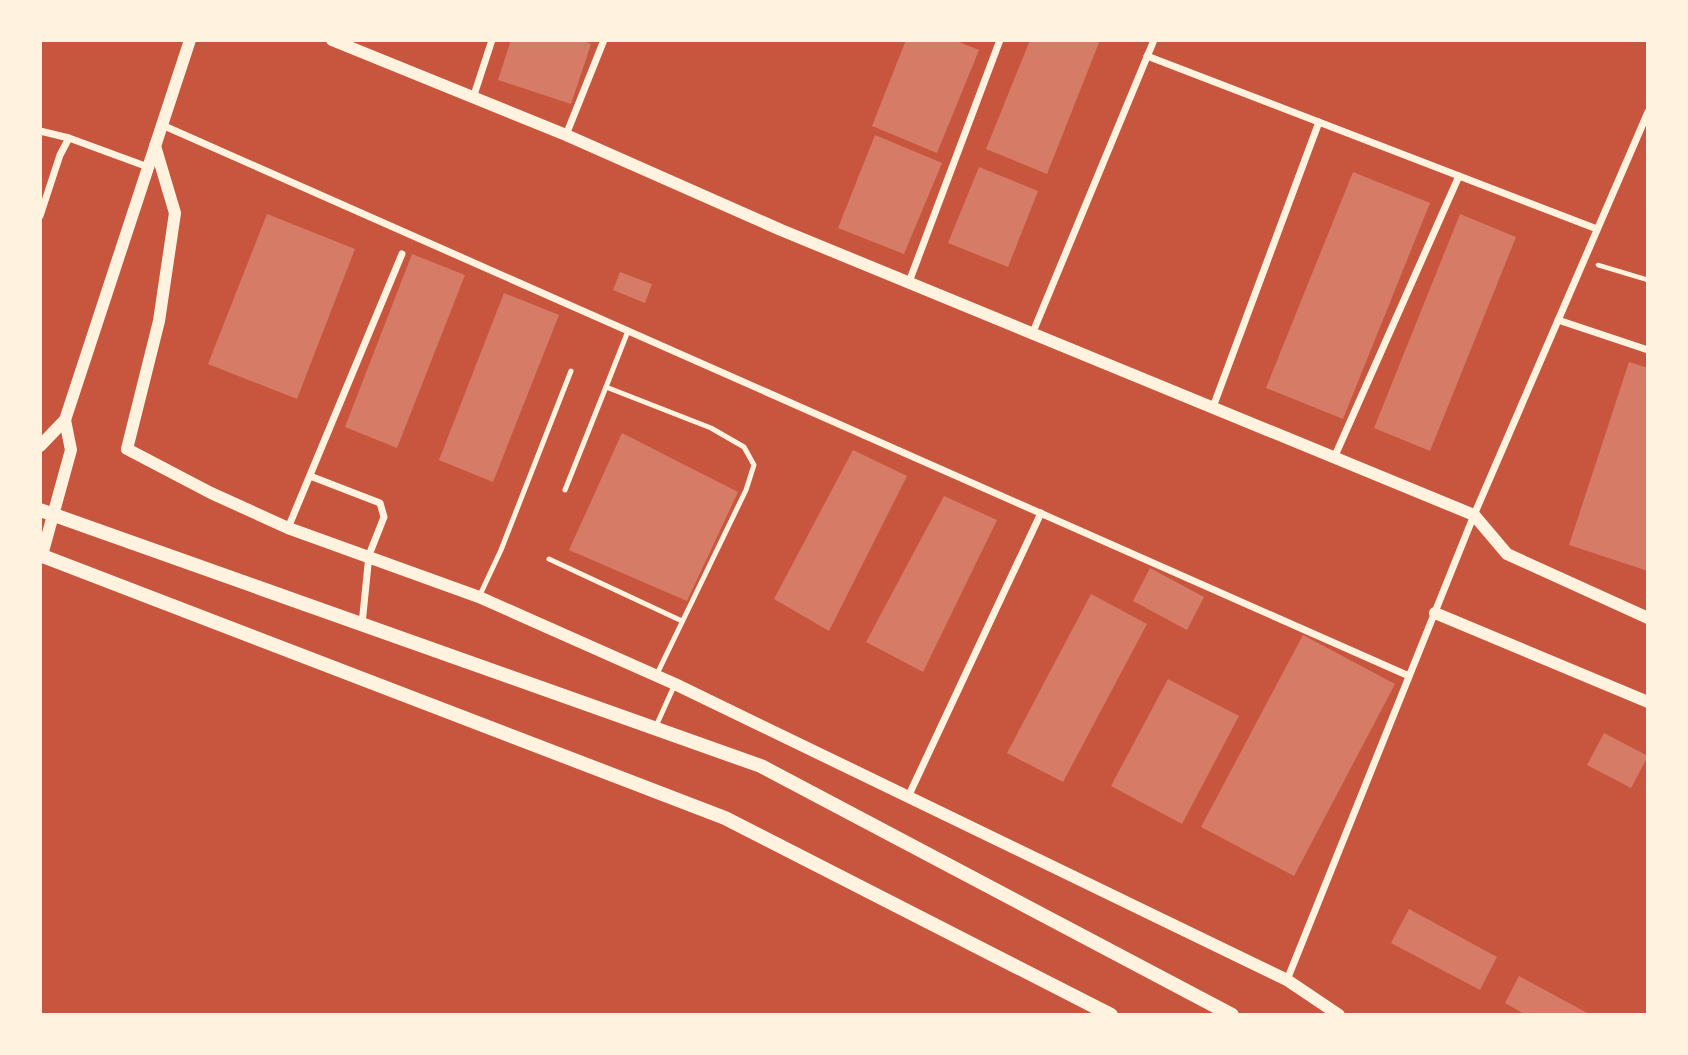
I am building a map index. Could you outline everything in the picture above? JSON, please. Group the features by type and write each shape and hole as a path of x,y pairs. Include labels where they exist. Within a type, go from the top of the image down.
{"main road":[{"path":"46,512 761,766 1231,1015"},
{"path":"41,555 725,818 1111,1015"}],"street":[{"path":"40,446 65,420 190,40"},
{"path":"332,40 566,135 781,230 1474,516 1507,554 1648,618"},
{"path":"473,98 492,40"},
{"path":"566,135 604,40"},
{"path":"909,282 1000,40"},
{"path":"1033,332 1154,40"},
{"path":"1147,56 1597,229"},
{"path":"1287,981 1434,612 1648,111"},
{"path":"1213,407 1319,122"},
{"path":"162,125 1409,676"},
{"path":"40,131 69,138 148,167"},
{"path":"40,216 60,155 69,138"},
{"path":"155,146 176,212 159,321 127,449 211,493 288,528 480,597 675,684 1287,981 1339,1015"},
{"path":"1334,458 1459,176"},
{"path":"288,528 402,254"},
{"path":"1558,320 1648,350"},
{"path":"41,555 46,512 71,450 65,420"},
{"path":"310,476 380,503 384,517 369,555 362,625"},
{"path":"908,797 1041,513"},
{"path":"1434,612 1648,702"}],"lane":[{"path":"565,490 628,331"},
{"path":"480,597 571,371"},
{"path":"606,387 711,428 744,447 754,465 746,490 656,676"},
{"path":"549,559 682,621"},
{"path":"654,729 675,684"}],"path":[{"path":"1583,261 1648,280"}],"building":[{"path":"511,40 581,40 591,44 571,104 498,80"},
{"path":"906,40 954,40 979,50 937,153 872,126"},
{"path":"1030,40 1100,40 1047,174 986,149"},
{"path":"875,135 942,163 904,254 838,228"},
{"path":"979,167 1038,191 1008,267 948,243"},
{"path":"1353,172 1430,203 1343,419 1266,388"},
{"path":"267,214 355,249 297,399 208,364"},
{"path":"1460,214 1516,237 1430,451 1374,428"},
{"path":"412,254 465,275 397,448 345,427"},
{"path":"620,272 652,284 645,303 613,290"},
{"path":"504,293 559,315 493,482 439,460"},
{"path":"1629,362 1648,368 1648,571 1569,545"},
{"path":"622,433 738,492 687,601 569,550"},
{"path":"853,450 907,476 829,631 774,599"},
{"path":"944,496 997,520 923,672 866,642"},
{"path":"1150,568 1204,597 1187,630 1133,601"},
{"path":"1091,594 1147,624 1063,782 1007,753"},
{"path":"1303,635 1395,684 1294,876 1201,827"},
{"path":"1168,679 1239,716 1182,824 1111,786"},
{"path":"1604,733 1648,756 1631,788 1587,765"},
{"path":"1409,909 1497,957 1480,990 1391,943"},
{"path":"1519,976 1591,1015 1526,1015 1505,1003"}]}
